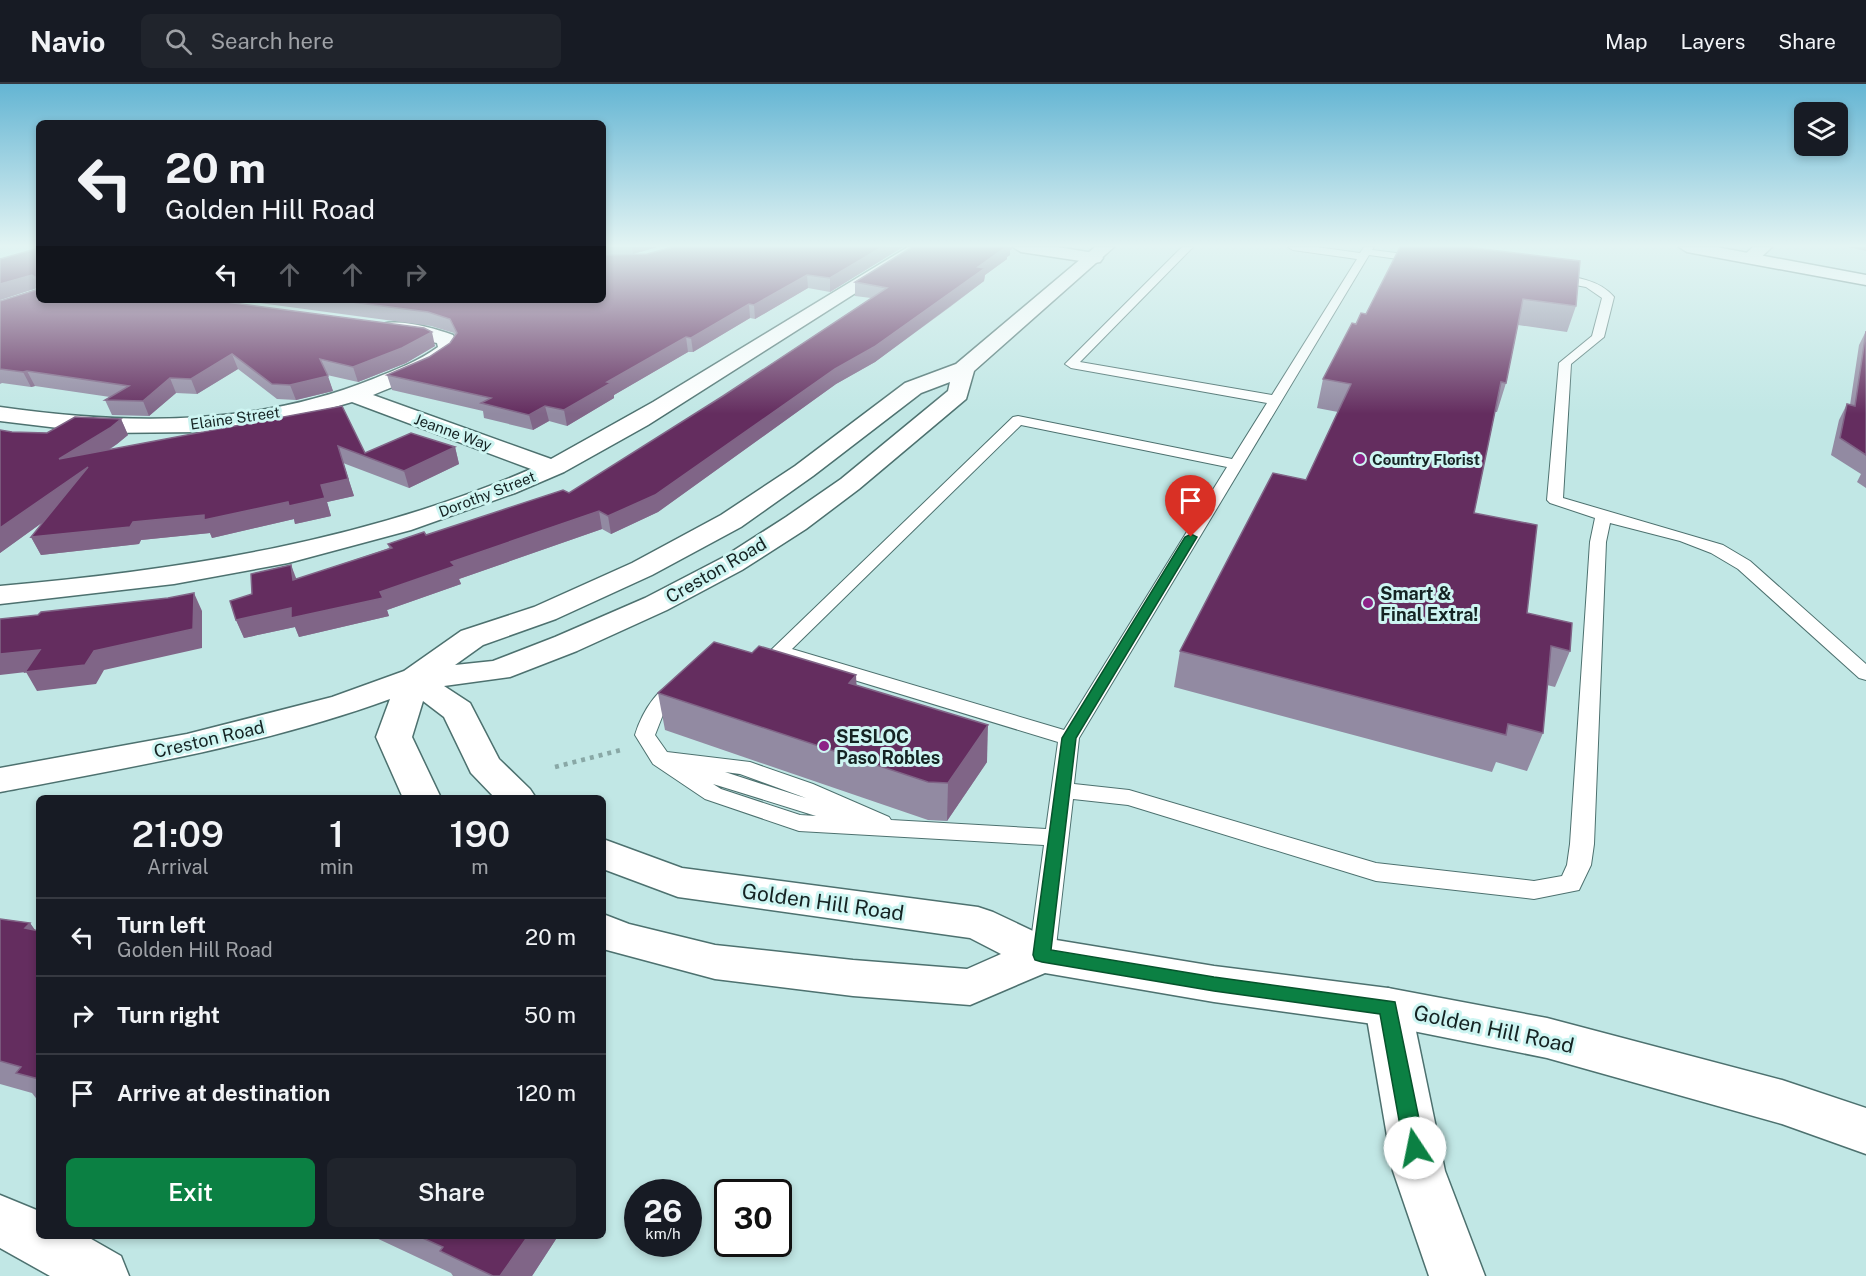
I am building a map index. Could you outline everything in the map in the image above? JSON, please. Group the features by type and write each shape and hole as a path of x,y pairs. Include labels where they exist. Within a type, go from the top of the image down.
{"main road":[{"name":"Dorothy Street","path":"0,595 91,588 182,576 333,545 394,528 448,509 552,468 627,429 830,303"},
{"name":"Creston Road","path":"413,679 472,638 545,613 642,569 731,522 804,471 913,388 964,369 1042,303"},
{"name":"Elaine Street","path":"0,414 83,425 129,428 176,427 271,414 353,395 441,356 449,348 446,339 430,334 370,325"},
{"name":"Creston Road","path":"0,780 187,745 344,704 413,679 498,670 566,644 656,604 732,564 796,523 850,484 958,394 964,369"},
{"name":"Jeanne Way","path":"353,395 552,468"},
{"path":"421,795 394,736 413,679 458,711 484,765 514,795"},
{"name":"Golden Hill Road","path":"606,854 678,882 978,923 1042,955 1214,984 1388,1007 1547,1038 1782,1102 1866,1131"},
{"path":"606,932 619,938 715,962 853,978 970,987 1042,955"},
{"path":"1388,1007 1419,1171 1457,1276"},
{"path":"0,1221 36,1237"},
{"path":"40,1239 101,1276"}],"lane":[{"path":"1132,303 1071,364 1275,400"},
{"path":"1042,955 1069,738 1335,303"},
{"path":"1607,303 1598,337 1565,363 1555,500 1717,549 1744,565 1866,674"},
{"path":"778,651 1018,420 1236,465"},
{"path":"1062,790 1129,798 1376,872 1534,890 1571,884 1579,866 1582,844 1598,542 1603,516"},
{"path":"757,654 778,651 1069,738"},
{"path":"693,678 668,696 650,714 645,735 661,759 795,803 890,827 1057,838"}],"path":[{"path":"555,767 631,747"}],"building":[{"path":"0,303 234,303 424,328 432,332 402,348 353,367 320,359 328,376 290,385 272,384 232,354 191,379 170,378 143,401 105,400 129,386 0,369"},
{"path":"359,303 758,303 749,304 691,338 686,337 607,382 611,383 564,410 545,406 529,415 481,403 491,398 387,375 429,357 450,343 457,333 450,319 428,312"},
{"path":"865,303 936,303 874,347 835,369 655,495 608,516 599,511 451,562 455,566 380,592 383,598 291,618 291,608 236,620 230,601 252,594 251,574 291,565 293,580 392,548 388,544 424,532 426,535 563,490 569,493"},
{"path":"1372,303 1522,303 1506,383 1501,382 1474,513 1537,525 1527,613 1572,623 1570,651 1551,646 1543,733 1508,724 1506,735 1180,651 1273,473 1306,480 1351,384 1323,379 1352,323 1356,324 1361,313 1366,314"},
{"path":"1550,303 1576,303 1576,306"},
{"path":"1866,331 1866,455 1840,438 1847,404 1855,406"},
{"path":"342,406 365,453 411,433 455,447 404,471 338,446 348,479 321,485 325,498 289,506 288,502 204,520 204,515 133,522 130,527 31,537 88,467 0,528 0,430 47,433 75,417 121,419 59,459"},
{"path":"194,593 193,629 94,651 85,665 25,672 40,650 0,654 0,619"},
{"path":"714,642 752,653 759,646 856,675 849,683 988,725 948,783 928,782 658,693"},
{"path":"0,919 30,923 25,928 36,930 36,1078 16,1073 21,1067 0,1061"},
{"path":"425,1239 526,1239 500,1276 493,1276 440,1251 443,1247"}],"place":[{"name":"Country Florist","path":"1360,459"},
{"name":"Smart & Final Extra!","path":"1368,603"},
{"name":"SESLOC Paso Robles","path":"824,746"}],"route":[{"path":"1191,537 1069,738 1042,955 1214,984 1388,1007 1415,1148"}]}
